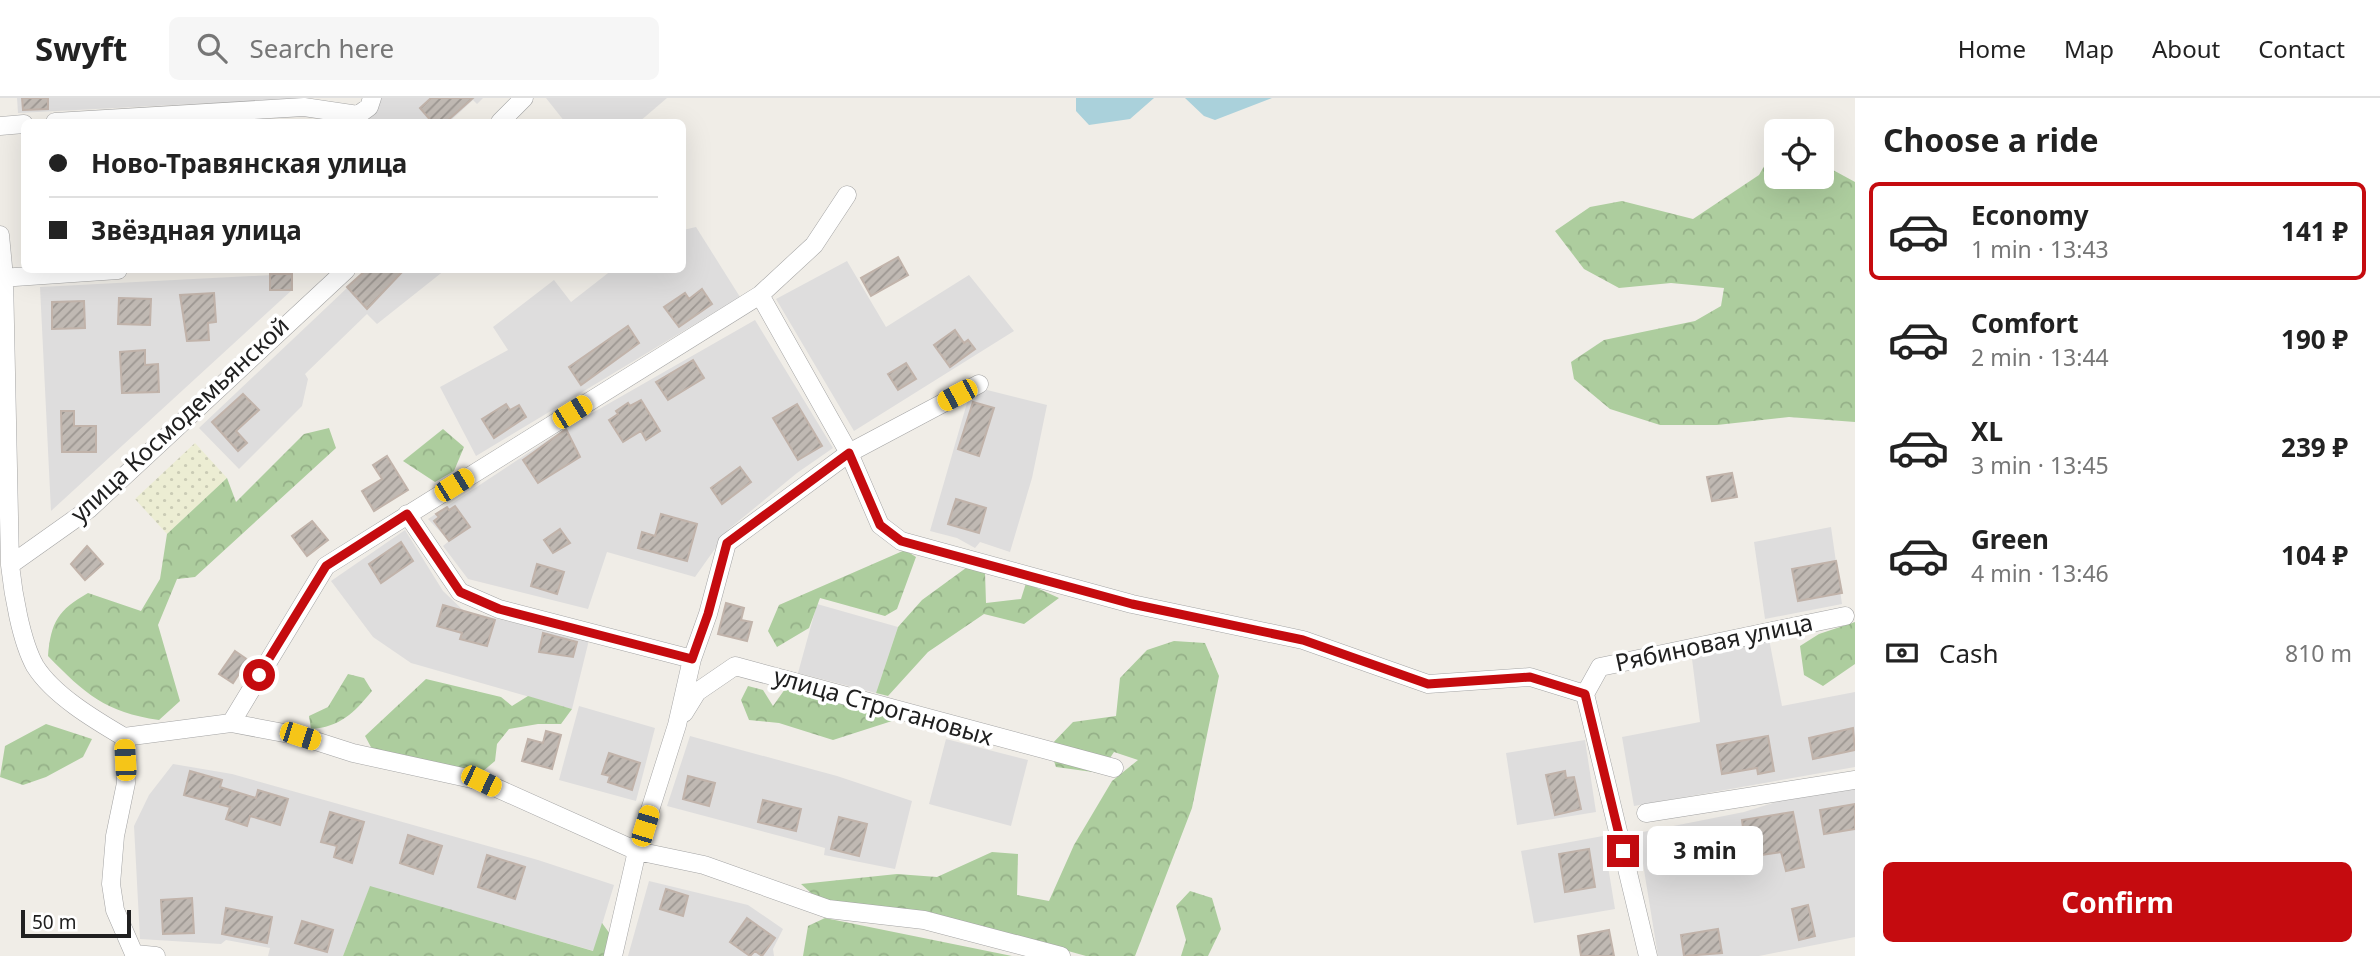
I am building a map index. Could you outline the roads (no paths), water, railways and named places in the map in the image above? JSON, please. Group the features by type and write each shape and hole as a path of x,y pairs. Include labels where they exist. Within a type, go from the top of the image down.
{"street":[{"path":"105,119 304,107 358,114 369,107 372,98"},
{"path":"503,119 524,98"},
{"path":"0,126 21,124"},
{"path":"230,723 326,566 760,295 814,245 847,195"},
{"path":"0,235 13,601 35,666 80,712 124,737 230,723 300,736 353,753 481,781 637,851 704,865 828,909 924,919 1061,956"},
{"path":"2,277 68,273"},
{"name":"улица Космодемьянской","path":"10,565 89,509 342,273"},
{"path":"760,295 849,453 880,525 901,541 1132,604 1303,640 1428,684 1530,677 1585,694 1647,956"},
{"path":"613,956 637,851 677,725 692,659 708,614 727,543 849,453 979,384"},
{"path":"407,514 460,592 499,609 692,659"},
{"name":"Рябиновая улица","path":"1585,694 1600,667 1845,615"},
{"name":"улица Строгановых","path":"677,725 697,692 735,666 998,739 1114,768"},
{"path":"124,737 126,783 115,836 111,884 114,910 135,955 156,956"},
{"path":"1646,813 1855,780"}],"water":[{"path":"1076,98 1154,98 1130,119 1089,125 1076,111"},
{"path":"1185,98 1272,98 1215,120 1204,116"}]}
